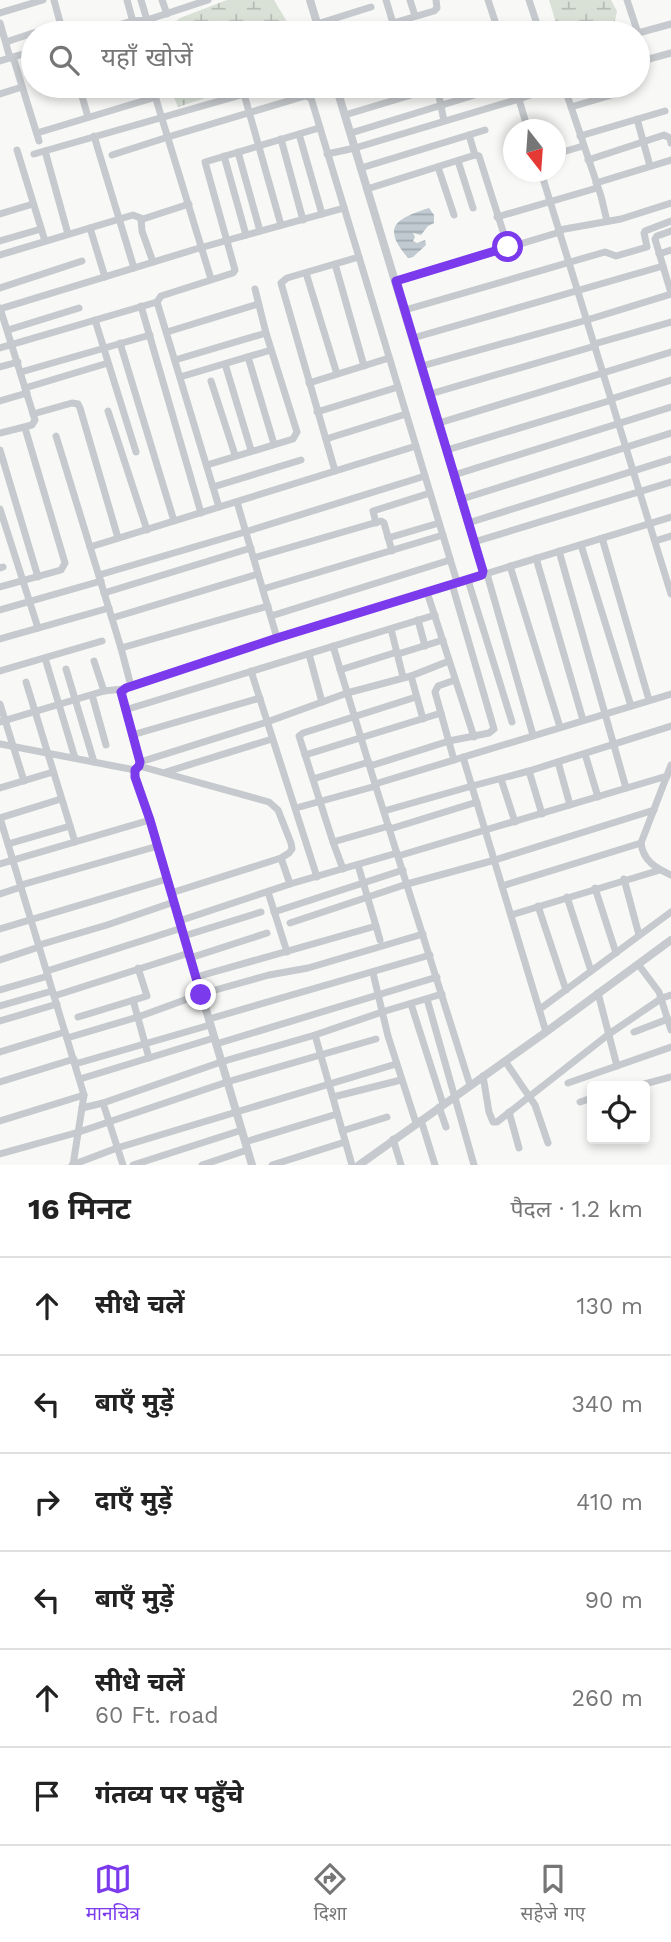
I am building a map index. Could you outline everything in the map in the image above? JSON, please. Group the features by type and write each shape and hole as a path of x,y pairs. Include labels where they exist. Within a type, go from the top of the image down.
{"street":[{"path":"0,12 43,0"},
{"path":"54,0 60,21"},
{"path":"127,0 132,21 147,20 208,0"},
{"path":"141,0 147,20"},
{"path":"162,0 167,14"},
{"path":"180,0 183,9"},
{"path":"310,0 316,21"},
{"path":"386,0 392,21"},
{"path":"410,0 415,16"},
{"path":"399,21 436,9 436,0"},
{"path":"488,0 495,21"},
{"path":"528,0 536,21"},
{"path":"634,21 628,1 638,0"},
{"path":"337,21 371,7"},
{"path":"0,23 21,84"},
{"path":"650,30 671,24"},
{"path":"3,38 21,35"},
{"path":"650,59 671,53"},
{"path":"0,61 21,54"},
{"path":"0,94 21,87"},
{"path":"26,98 38,137 88,117 153,98"},
{"path":"82,98 88,117"},
{"path":"156,98 211,279"},
{"path":"34,154 230,98"},
{"path":"245,98 281,225"},
{"path":"112,155 298,98"},
{"path":"311,98 450,560 494,729 489,733 449,741 313,779"},
{"path":"339,98 533,735"},
{"path":"345,115 400,98"},
{"path":"441,98 444,121"},
{"path":"351,133 465,98"},
{"path":"568,98 607,221"},
{"path":"571,107 602,98"},
{"path":"327,154 519,99 525,119"},
{"path":"580,136 665,111"},
{"path":"637,119 650,166"},
{"path":"0,348 157,302 161,296 233,273 235,270 227,240 204,165 207,160 319,128"},
{"path":"361,168 485,130"},
{"path":"299,134 322,214"},
{"path":"469,135 475,155"},
{"path":"588,160 664,135 670,138 671,143"},
{"path":"94,136 134,268"},
{"path":"281,139 303,220"},
{"path":"566,151 583,146"},
{"path":"17,150 45,241"},
{"path":"45,150 68,234"},
{"path":"238,152 260,231"},
{"path":"367,189 475,155 481,158 508,247"},
{"path":"224,156 246,235"},
{"path":"497,217 671,160"},
{"path":"458,161 473,208"},
{"path":"438,167 453,215"},
{"path":"544,182 671,591"},
{"path":"396,281 559,231 621,219 671,203"},
{"path":"0,214 33,204"},
{"path":"141,219 189,204"},
{"path":"0,433 24,428 34,422 0,309 202,247 344,208"},
{"path":"0,255 119,219 135,215 141,219"},
{"path":"141,219 142,232 153,262"},
{"path":"647,247 645,231 671,221"},
{"path":"90,228 104,277"},
{"path":"0,241 41,229"},
{"path":"422,366 587,320 671,293 669,278 655,237 671,232"},
{"path":"405,310 569,261 605,252 616,256 656,245"},
{"path":"659,254 671,250"},
{"path":"335,471 281,287 283,280 359,257"},
{"path":"0,289 82,261"},
{"path":"335,264 363,366"},
{"path":"413,338 663,266"},
{"path":"306,273 337,374"},
{"path":"207,465 293,439 296,435 256,289"},
{"path":"157,302 219,507"},
{"path":"167,332 258,304"},
{"path":"141,306 201,513"},
{"path":"5,329 79,308"},
{"path":"95,320 135,452"},
{"path":"430,394 671,322"},
{"path":"175,360 266,333"},
{"path":"20,372 150,335"},
{"path":"120,343 174,521"},
{"path":"180,377 271,350"},
{"path":"439,423 671,352"},
{"path":"248,357 274,444"},
{"path":"309,383 389,358"},
{"path":"0,367 18,362"},
{"path":"0,401 108,363"},
{"path":"225,364 251,450"},
{"path":"447,450 671,380"},
{"path":"211,381 235,455"},
{"path":"317,412 398,387"},
{"path":"33,414 78,404 118,538"},
{"path":"454,475 671,407"},
{"path":"108,411 147,530"},
{"path":"326,439 406,414"},
{"path":"0,587 61,570 65,564 24,428"},
{"path":"461,499 671,433"},
{"path":"56,436 121,648 127,688 121,695 138,766 135,777 252,1165"},
{"path":"90,547 416,446"},
{"path":"0,450 38,577"},
{"path":"468,523 671,459"},
{"path":"213,487 302,460"},
{"path":"0,610 425,476"},
{"path":"474,542 671,482"},
{"path":"376,523 373,511 430,493"},
{"path":"237,502 277,638"},
{"path":"0,509 38,628"},
{"path":"3,721 104,691 127,688 277,638 671,517"},
{"path":"254,558 383,522 392,551"},
{"path":"388,538 439,523"},
{"path":"263,589 443,536"},
{"path":"655,541 671,536"},
{"path":"602,538 649,700"},
{"path":"581,545 631,706"},
{"path":"104,593 251,548"},
{"path":"559,551 626,788"},
{"path":"536,558 583,720"},
{"path":"271,616 450,560"},
{"path":"662,564 671,561"},
{"path":"510,566 560,727"},
{"path":"112,618 258,574"},
{"path":"468,580 512,722"},
{"path":"427,592 474,737"},
{"path":"121,648 268,606"},
{"path":"0,639 109,608"},
{"path":"125,710 435,615"},
{"path":"418,620 425,646"},
{"path":"391,629 397,653 424,719"},
{"path":"340,670 443,640"},
{"path":"0,671 102,641"},
{"path":"333,646 470,1085"},
{"path":"309,654 322,702"},
{"path":"45,658 75,758"},
{"path":"94,660 104,691"},
{"path":"138,766 347,693 449,661"},
{"path":"66,669 94,762"},
{"path":"251,671 317,877"},
{"path":"454,760 436,688 455,680"},
{"path":"26,682 75,842"},
{"path":"296,808 671,694"},
{"path":"92,695 106,745"},
{"path":"343,869 299,739 300,734 416,697"},
{"path":"132,736 260,698"},
{"path":"0,704 3,721 24,781"},
{"path":"305,755 442,713"},
{"path":"384,811 529,771 671,726"},
{"path":"165,773 272,739"},
{"path":"0,744 94,762 138,766 268,802 278,810 292,849 289,853 281,858 172,893"},
{"path":"585,754 598,797"},
{"path":"463,757 546,1032"},
{"path":"558,762 570,805"},
{"path":"671,765 641,844 647,860 671,875"},
{"path":"529,771 542,814"},
{"path":"0,788 53,772"},
{"path":"0,990 182,928 290,884 486,831 667,776"},
{"path":"501,779 515,822"},
{"path":"61,799 0,818 80,1079 82,1108 73,1165 92,1162 117,1148 396,1064"},
{"path":"333,842 477,802"},
{"path":"290,923 407,884 495,860 654,810"},
{"path":"0,864 150,820"},
{"path":"8,844 70,826"},
{"path":"502,886 641,844"},
{"path":"0,894 158,846"},
{"path":"281,858 290,884"},
{"path":"358,865 380,940"},
{"path":"274,912 403,870"},
{"path":"511,915 660,870"},
{"path":"0,929 167,878"},
{"path":"624,879 639,935"},
{"path":"595,888 616,953"},
{"path":"268,892 286,952"},
{"path":"567,897 591,971"},
{"path":"0,960 174,902"},
{"path":"538,906 565,990"},
{"path":"182,928 261,912"},
{"path":"540,1009 671,912"},
{"path":"196,977 376,926"},
{"path":"0,1006 267,933"},
{"path":"0,1052 138,1017 201,995 270,975 308,968 423,934"},
{"path":"359,1165 371,1161 393,1139 670,942"},
{"path":"0,1082 145,1044 430,955"},
{"path":"638,964 662,998 671,1030"},
{"path":"78,1017 146,996 138,968"},
{"path":"373,973 401,1080 435,1165"},
{"path":"80,1079 437,977"},
{"path":"598,993 617,1066"},
{"path":"82,1108 442,994"},
{"path":"483,1076 491,1118 497,1122 609,1034 662,998 671,995"},
{"path":"428,999 474,1165"},
{"path":"133,1000 149,1058"},
{"path":"411,1003 446,1128"},
{"path":"0,1021 57,1004"},
{"path":"634,1032 668,1019"},
{"path":"315,1035 352,1165"},
{"path":"0,1154 79,1132 227,1082 376,1039"},
{"path":"568,1083 671,1047"},
{"path":"505,1061 535,1105 548,1143"},
{"path":"650,1083 671,1077"},
{"path":"333,1097 401,1080"},
{"path":"0,1121 83,1095"},
{"path":"580,1102 587,1100"},
{"path":"103,1103 122,1165"},
{"path":"509,1112 519,1148"},
{"path":"202,1165 246,1146 337,1114"},
{"path":"342,1131 387,1117"},
{"path":"133,1165 242,1130"},
{"path":"393,1139 401,1165"},
{"path":"272,1165 345,1142"}],"green space":[{"path":"227,0 274,0 287,21 176,21"},
{"path":"549,0 611,0 617,11 615,21 555,21"},
{"path":"174,98 205,98 178,107"}],"shaded area":[{"path":"429,208 434,215 434,223 421,235 413,233 413,241 417,243 425,240 426,245 413,257 408,258 395,238 396,225 408,216"}],"route":[{"path":"201,995 135,777 135,770 140,762 121,692 123,689 277,638 482,575 396,281 508,247"}]}
